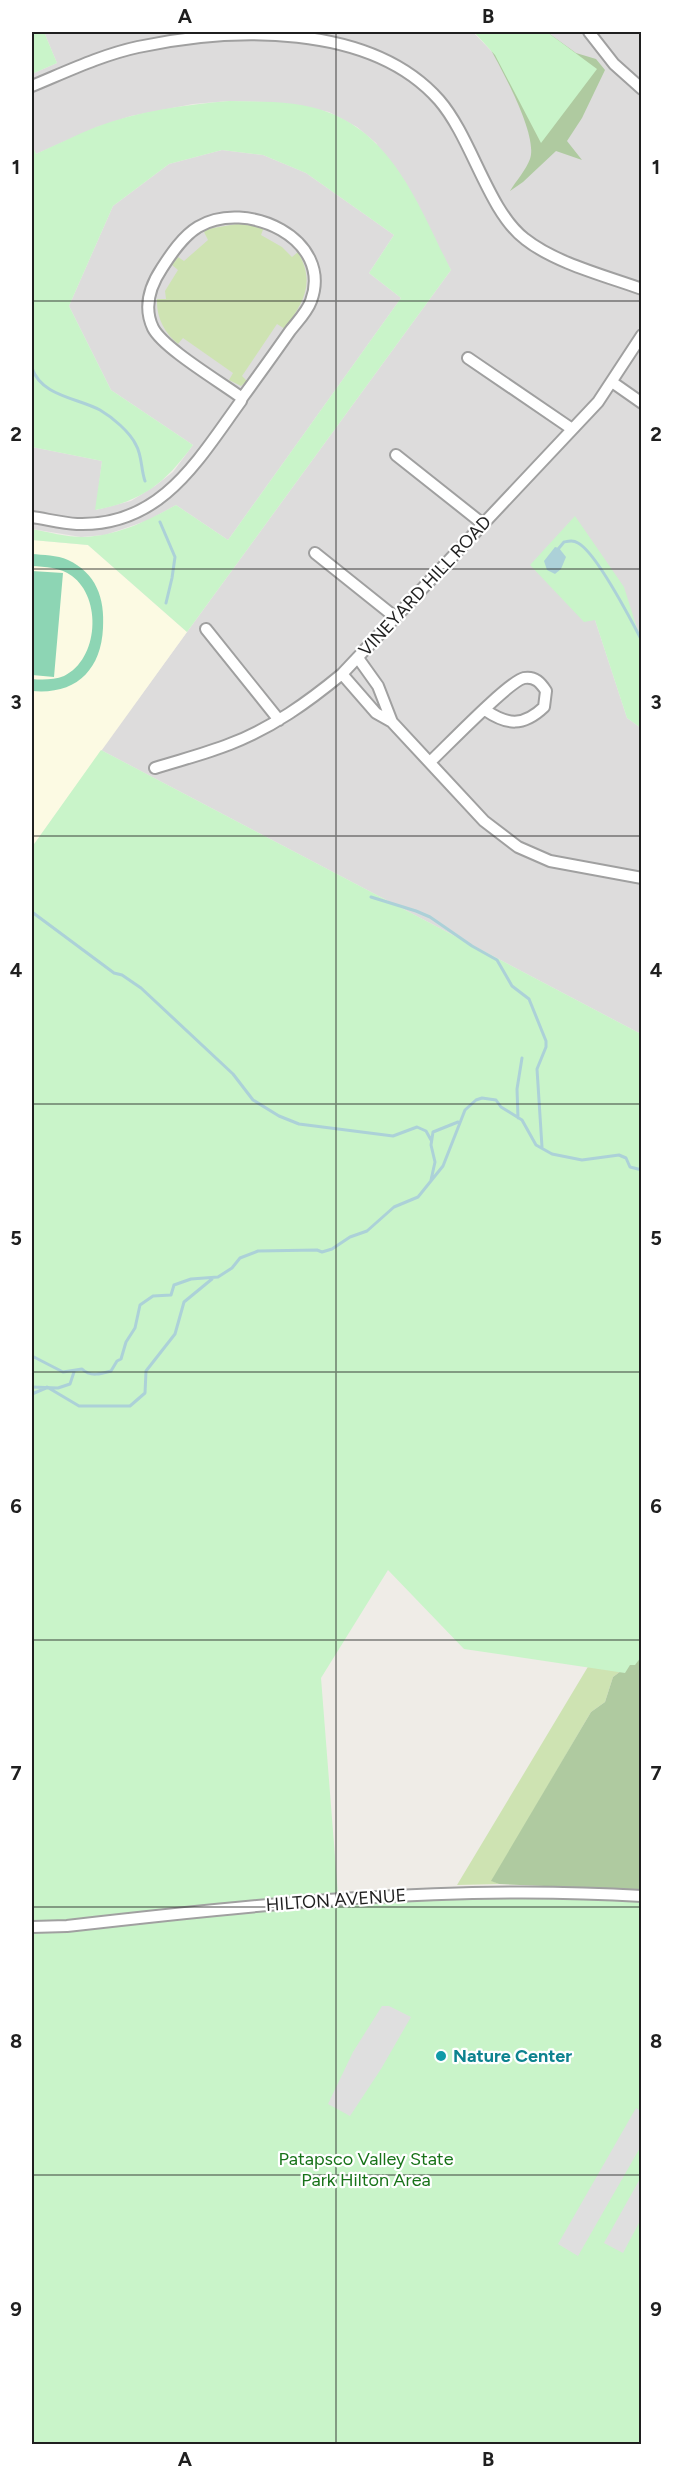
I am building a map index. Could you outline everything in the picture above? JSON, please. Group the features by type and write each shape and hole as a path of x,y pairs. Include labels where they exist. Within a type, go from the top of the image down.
{"street":[{"path":"589,32 614,64 642,89"},
{"path":"32,86 137,47 201,37 271,35 306,38 374,55 407,73 439,100 501,210 511,226 524,239 563,259 642,289"},
{"path":"32,517 78,524 97,522 133,513 168,494 183,479 242,398 311,303 315,276 311,261 302,248 274,225 242,216 224,217 196,228 183,240 155,278 148,304 149,316 159,336 242,398"},
{"name":"VINEYARD HILL ROAD","path":"155,768 232,744 300,707 342,674 598,402 642,334"},
{"path":"468,358 573,429"},
{"path":"612,381 642,403"},
{"path":"396,455 483,524"},
{"path":"315,553 395,617"},
{"path":"206,628 279,720"},
{"path":"358,658 378,686 392,722"},
{"path":"342,674 376,713 392,722 484,821 518,847 550,861 642,878"},
{"path":"430,762 514,682 522,678 537,680 546,692 544,707 528,719 508,722 485,710"},
{"name":"HILTON AVENUE","path":"32,1928 311,1900 555,1892 642,1896"}],"shaded area":[{"path":"44,32 473,32 495,55 597,69 547,32 641,32 641,641 595,620 627,718 641,728 641,1034 101,750 451,270 376,143 357,127 329,112 266,102 229,101 193,104 131,116 97,127 36,154 32,145 32,74 57,63"},
{"path":"222,150 263,155 306,173 394,235 369,273 401,298 228,540 176,505 149,520 105,535 81,537 32,529 32,447 102,461 96,510 131,501 155,486 173,472 193,445 111,390 69,306 113,206 169,164"},
{"path":"32,540 88,545 187,632 32,847"},
{"path":"382,2006 389,2006 411,2017 350,2116 328,2104 353,2052"},
{"path":"636,2108 641,2111 641,2146 578,2256 558,2244"},
{"path":"641,2177 641,2219 623,2253 604,2243"}],"green space":[{"path":"32,32 44,32 57,63 32,74"},
{"path":"474,32 547,32 597,69 541,143 495,55"},
{"path":"547,32 576,53 596,59 605,70 582,118 567,141 582,160 556,151 510,191 530,159 531,147 523,115 483,35"},
{"path":"229,101 280,102 318,109 353,125 373,140 404,179 451,270 187,632 88,545 32,540 32,529 83,537 108,534 131,527 176,505 228,540 401,298 369,273 394,235 306,173 263,155 222,150 169,164 113,206 69,306 111,390 193,445 173,470 152,488 127,501 95,510 102,461 32,447 32,145 36,154 112,121 179,107"},
{"path":"242,223 264,227 261,235 282,247 292,257 298,252 307,283 302,301 285,329 277,324 242,376 247,381 241,386 229,380 233,373 183,338 178,344 173,340 160,318 157,299 166,299 165,291 178,270 172,265 178,257 184,261 208,240 204,232 208,229"},
{"path":"575,516 624,587 641,641 641,728 627,718 595,620 584,622 530,565"},
{"path":"32,554 59,557 78,565 92,579 100,597 103,628 97,657 83,677 61,689 32,691 32,679 64,676 76,668 90,643 92,613 82,586 72,576 57,569 32,566"},
{"path":"32,571 63,573 54,677 32,675"},
{"name":"Patapsco Valley State Park Hilton Area","path":"101,750 641,1034 641,1657 635,1665 630,1665 625,1673 464,1649 388,1570 321,1678 338,1895 556,1887 641,1892 642,2444 32,2444 32,847"},
{"path":"641,1643 641,1890 499,1884 491,1881 591,1712 605,1702 613,1677 621,1671"},
{"path":"598,1650 621,1671 613,1677 605,1702 591,1712 492,1881 499,1884 457,1885"}],"water":[{"path":"555,547 559,548 566,557 561,569 555,574 547,570 544,561"}],"waterway":[{"path":"32,368 43,385 61,395 100,410 125,430 138,449 145,481"},
{"path":"160,522 175,557 166,603"},
{"path":"559,548 564,542 574,541 586,549 613,588 642,641"},
{"path":"642,676 642,686"},
{"path":"371,897 430,917 497,960 512,986 529,999 546,1041 546,1047 537,1069 542,1147"},
{"path":"32,912 114,973 122,975 141,988 233,1074 253,1100 279,1116 299,1124 393,1136 417,1127 426,1131 431,1140"},
{"path":"518,1118 517,1089 522,1058"},
{"path":"32,1356 63,1372 82,1369 96,1374 111,1371 121,1359 126,1342 135,1328 140,1305 153,1296 171,1295 174,1285 191,1279 218,1277 232,1268 240,1258 258,1251 317,1250 322,1252 367,1231 394,1207 418,1197 443,1166 465,1110 476,1100 482,1098 496,1100 501,1107 522,1120 536,1145 552,1154 582,1160 619,1155 626,1158 630,1167 642,1170"},
{"path":"431,1180 435,1162 431,1145 433,1132 458,1122"},
{"path":"47,1387 79,1406 130,1406 145,1393 146,1371 175,1334 184,1302 212,1279"},
{"path":"32,1387 58,1388 70,1384 74,1372"},
{"path":"32,1394 46,1388"}],"place":[{"name":"Nature Center","path":"441,2056"}]}
